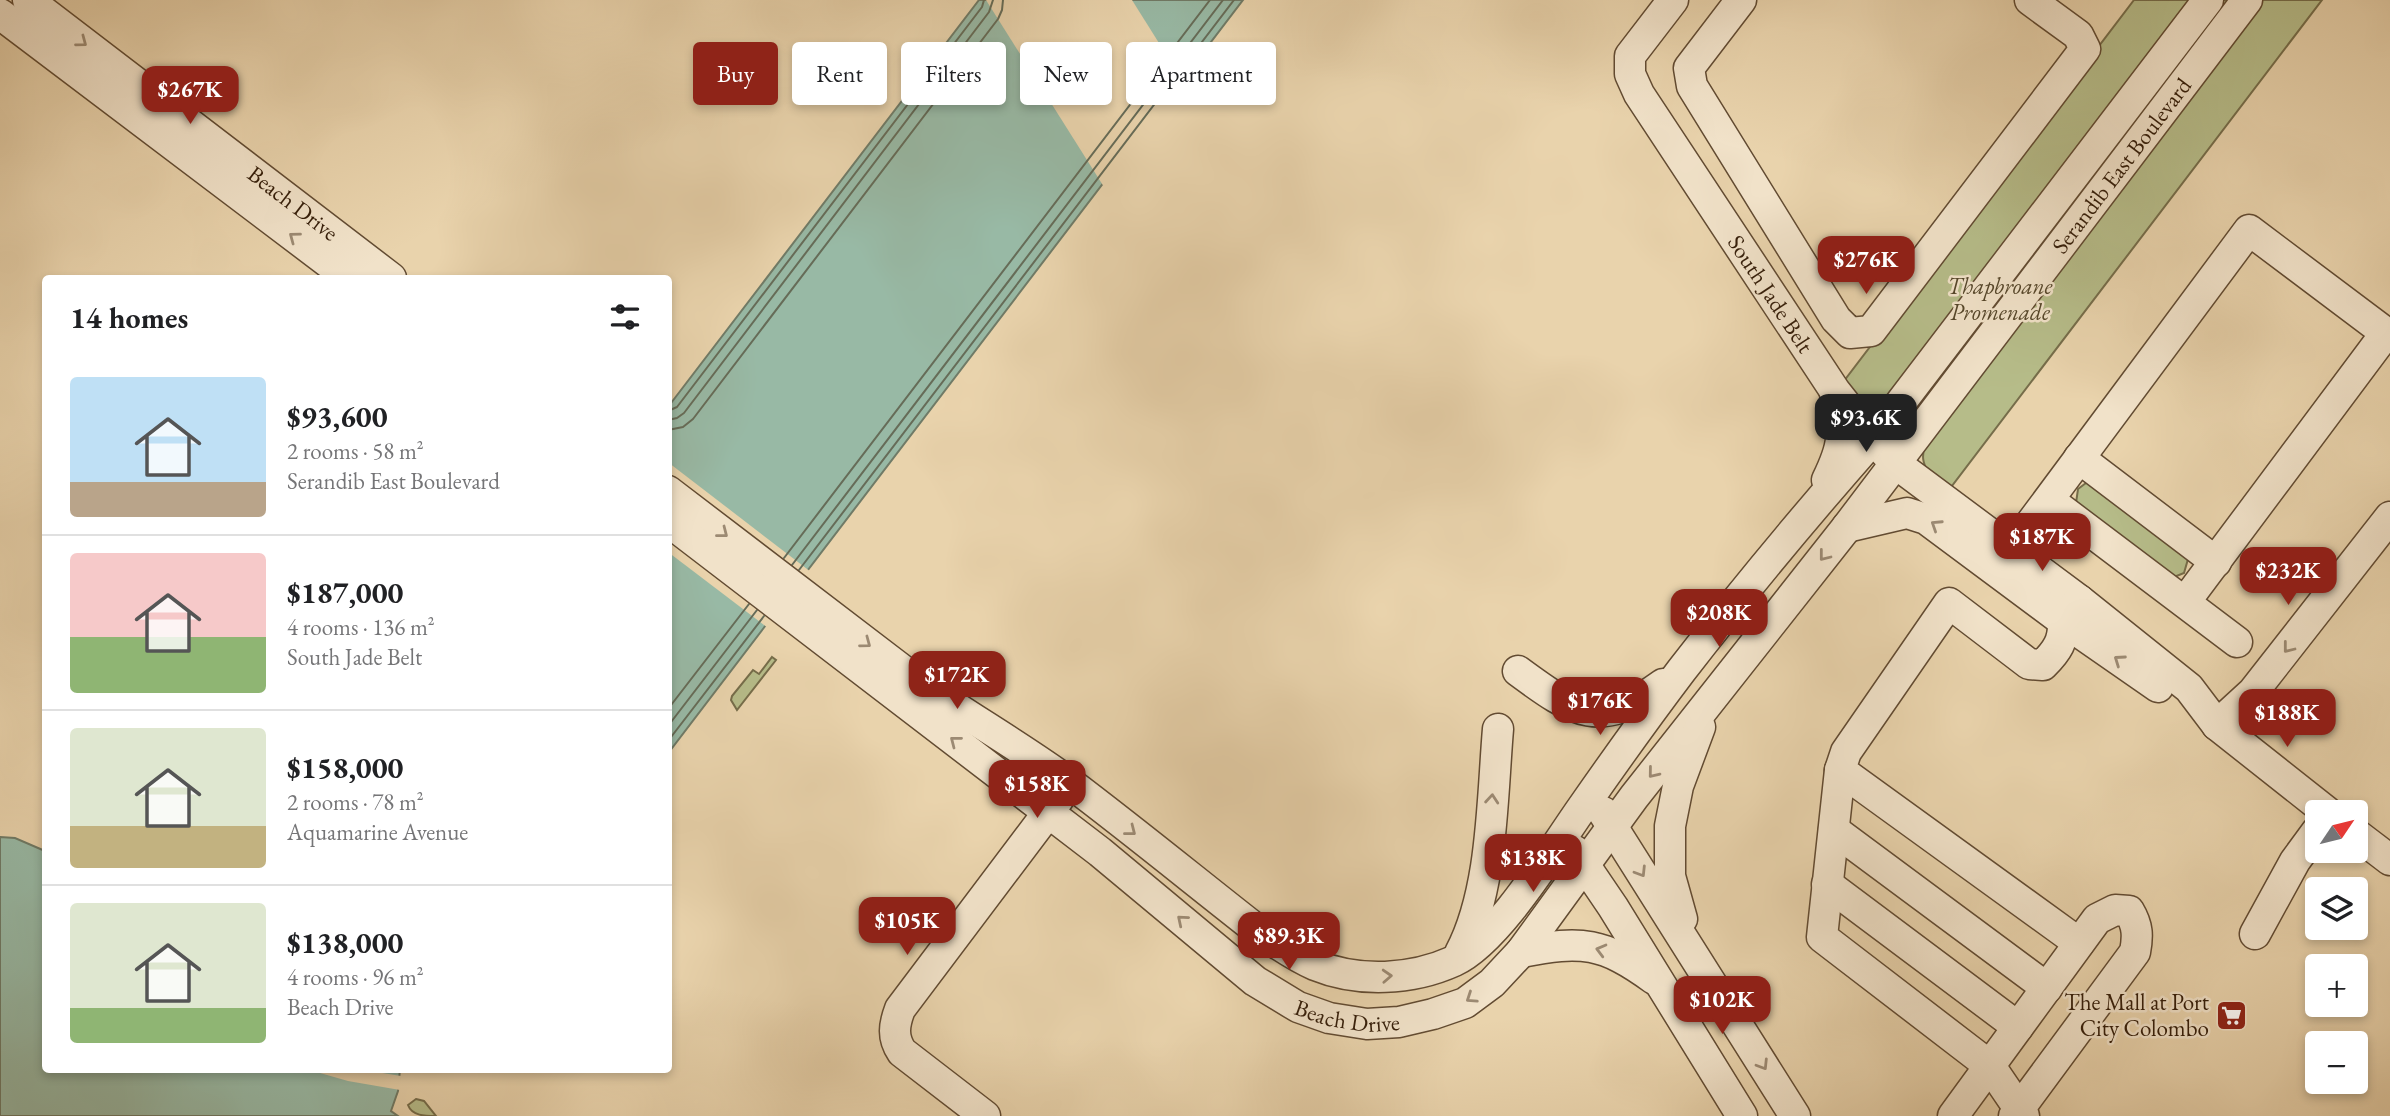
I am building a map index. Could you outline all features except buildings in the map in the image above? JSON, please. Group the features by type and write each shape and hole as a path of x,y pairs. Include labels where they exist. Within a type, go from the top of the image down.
{"street":[{"name":"Beach Drive","path":"28,0 387,275"},
{"name":"South Jade Belt","path":"1673,0 1630,56 1630,74 1639,94 1835,391 1873,439 1895,463 2011,550 2071,610 2189,688 2217,725 2312,800"},
{"path":"1741,0 1689,68 1692,86 1836,319 1850,333 1871,331 2085,49 2078,35 2030,0"},
{"name":"Serandib East Boulevard","path":"1564,834 1682,671 1815,506 1873,439 2208,0"},
{"name":"Serandib East Boulevard","path":"1585,866 1634,797 1847,527 2247,0"},
{"name":"Beach Drive","path":"0,14 345,275"},
{"path":"2011,550 2249,230 2386,333 2185,603"},
{"path":"1815,506 1840,454 1843,429 1835,391"},
{"path":"2079,458 2216,562"},
{"path":"672,495 805,611"},
{"path":"2049,500 2237,642"},
{"path":"1847,527 1907,513 1926,519 2071,610 2057,650 2043,665 2029,664 1949,603 1846,752 1840,771 1822,937 1990,1066 2019,1113 2135,952 2138,936 2136,923 2129,911 2115,910 2096,919 2080,943 2018,1027 1990,1066 1953,1116"},
{"path":"2217,725 2253,692 2390,517"},
{"path":"672,524 805,611"},
{"name":"Beach Drive","path":"805,611 1002,735 1070,783 1261,933 1315,965 1337,972 1376,977 1408,975 1456,960 1492,932 1564,834"},
{"name":"Beach Drive","path":"805,611 1255,981 1298,1007 1329,1018 1367,1024 1399,1022 1465,1003 1492,983 1521,952 1585,866"},
{"path":"1518,671 1555,698 1574,708 1598,712 1619,709 1640,701 1682,671"},
{"path":"1690,949 1670,876 1671,826 1678,786 1709,704"},
{"path":"1456,960 1471,933 1478,911 1488,844 1498,729"},
{"path":"1840,771 2080,943"},
{"path":"985,1116 902,1052 894,1033 900,1009 1070,783"},
{"path":"1591,794 1795,1116"},
{"path":"1834,830 2047,988"},
{"path":"1564,834 1742,1116"},
{"path":"1007,867 1045,844 1087,842"},
{"path":"2368,843 2390,860"},
{"path":"2255,934 2305,847"},
{"path":"1827,884 2018,1027"},
{"path":"1521,952 1574,944 1607,951 1632,963 1660,983"}],"green space":[{"name":"Thapbroane Promenade","path":"2134,0 2322,0 1945,495 1930,475 1924,461 1924,446 1932,422 1898,397 1880,405 1867,404 1844,381"},
{"path":"2091,483 2188,559 2184,573 2174,577 2076,503 2078,489"},
{"path":"772,657 776,660 737,710 731,700 732,696 753,670 759,674"},
{"path":"416,1099 424,1101 436,1116 423,1115 410,1109 408,1105"}],"water":[{"path":"979,0 1243,0 1211,42 1126,42 1126,105 1163,105 672,748 672,402 901,102 901,105 1006,105 1006,42 947,42"},
{"path":"0,837 15,838 42,850 42,1073 400,1073 398,1091 391,1111 398,1116 0,1116"}],"pier":[{"path":"986,0 1132,0 1158,42 1126,42 1126,105 1167,105 1104,187 1052,105 1112,105 1112,42 1020,42 1020,54"},
{"path":"672,465 811,572 768,628 672,555"},
{"path":"320,1073 383,1073 401,1076 400,1090"}],"place":[{"name":"The Mall at Port City Colombo","path":"2232,1015"}]}
